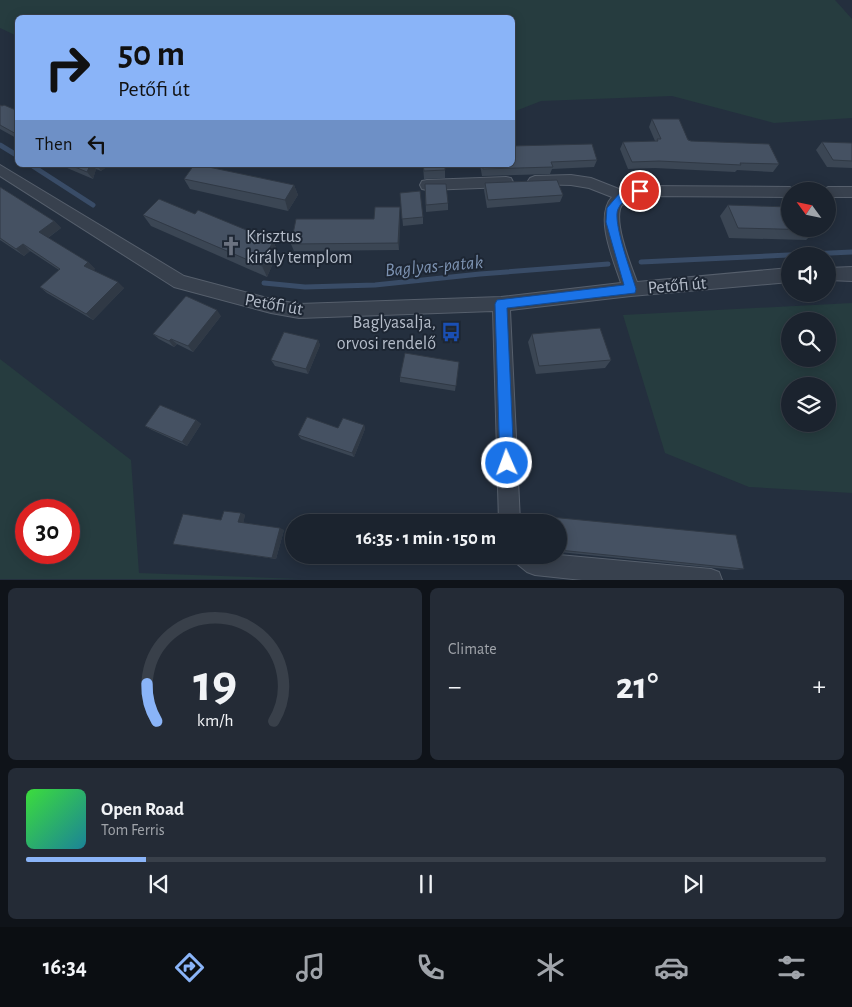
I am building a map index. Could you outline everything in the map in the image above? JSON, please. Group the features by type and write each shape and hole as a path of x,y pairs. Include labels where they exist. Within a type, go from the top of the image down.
{"street":[{"name":"Petőfi út","path":"0,170 180,282 271,306 299,311 501,304 631,289 781,277"},
{"path":"427,185 571,180 591,183 623,196"},
{"path":"631,289 612,222 612,208 623,196 640,191 781,192"},
{"path":"836,192 852,192"},
{"path":"836,274 852,274"},
{"path":"501,304 509,514"},
{"path":"566,564 711,580"}],"green space":[{"path":"0,0 835,0 852,19 852,118 774,123 672,96 541,101 515,111 515,15 15,15 15,35 0,28"},
{"path":"852,303 852,493 749,487 665,453 623,315"},
{"path":"0,359 131,460 139,573 301,579 0,579"}],"building":[{"path":"0,105 15,110 15,133 0,125"},
{"path":"652,119 679,119 688,140 691,141 769,144 779,164 740,163 741,165 659,161 632,162 623,142 658,141 657,139 661,139"},
{"path":"822,142 852,143 852,161 833,160"},
{"path":"592,144 597,160 551,162 553,167 483,169 482,167 515,167 515,146"},
{"path":"75,167 89,167 87,172"},
{"path":"193,167 208,167 294,185 285,200 184,179"},
{"path":"423,167 445,167 445,170 424,171"},
{"path":"557,180 563,195 488,200 485,183"},
{"path":"425,184 446,184 448,203 426,205"},
{"path":"0,187 54,221 39,232 88,262 84,266 118,282 86,314 40,287 60,269 23,244 16,249 0,238"},
{"path":"420,191 423,217 402,219 400,193"},
{"path":"159,199 195,214 198,210 273,241 262,266 143,215"},
{"path":"728,205 781,207 781,229 738,228"},
{"path":"375,207 400,207 398,243 291,244 296,219 374,219"},
{"path":"186,296 217,310 188,346 153,334"},
{"path":"600,328 611,360 539,366 532,334"},
{"path":"284,332 318,340 306,369 271,360"},
{"path":"405,353 459,362 456,386 400,377"},
{"path":"160,405 196,420 182,442 145,426"},
{"path":"307,417 338,428 343,418 364,425 352,453 298,435"},
{"path":"224,511 241,513 238,522 280,528 272,558 173,544 183,514 221,520"},
{"path":"567,519 736,535 744,569 567,551"}],"waterway":[{"name":"Baglyas-patak","path":"0,145 15,154"},
{"name":"Baglyas-patak","path":"34,167 93,205"},
{"name":"Baglyas-patak","path":"641,262 852,252"},
{"name":"Baglyas-patak","path":"264,283 305,287 375,285 480,274 608,264"}],"place":[{"name":"Krisztus király templom","path":"231,246"},
{"name":"Baglyasalja, orvosi rendelő","path":"451,332"}],"route":[{"path":"507,463 501,304 631,289 612,222 612,208 623,196 640,191"}]}
